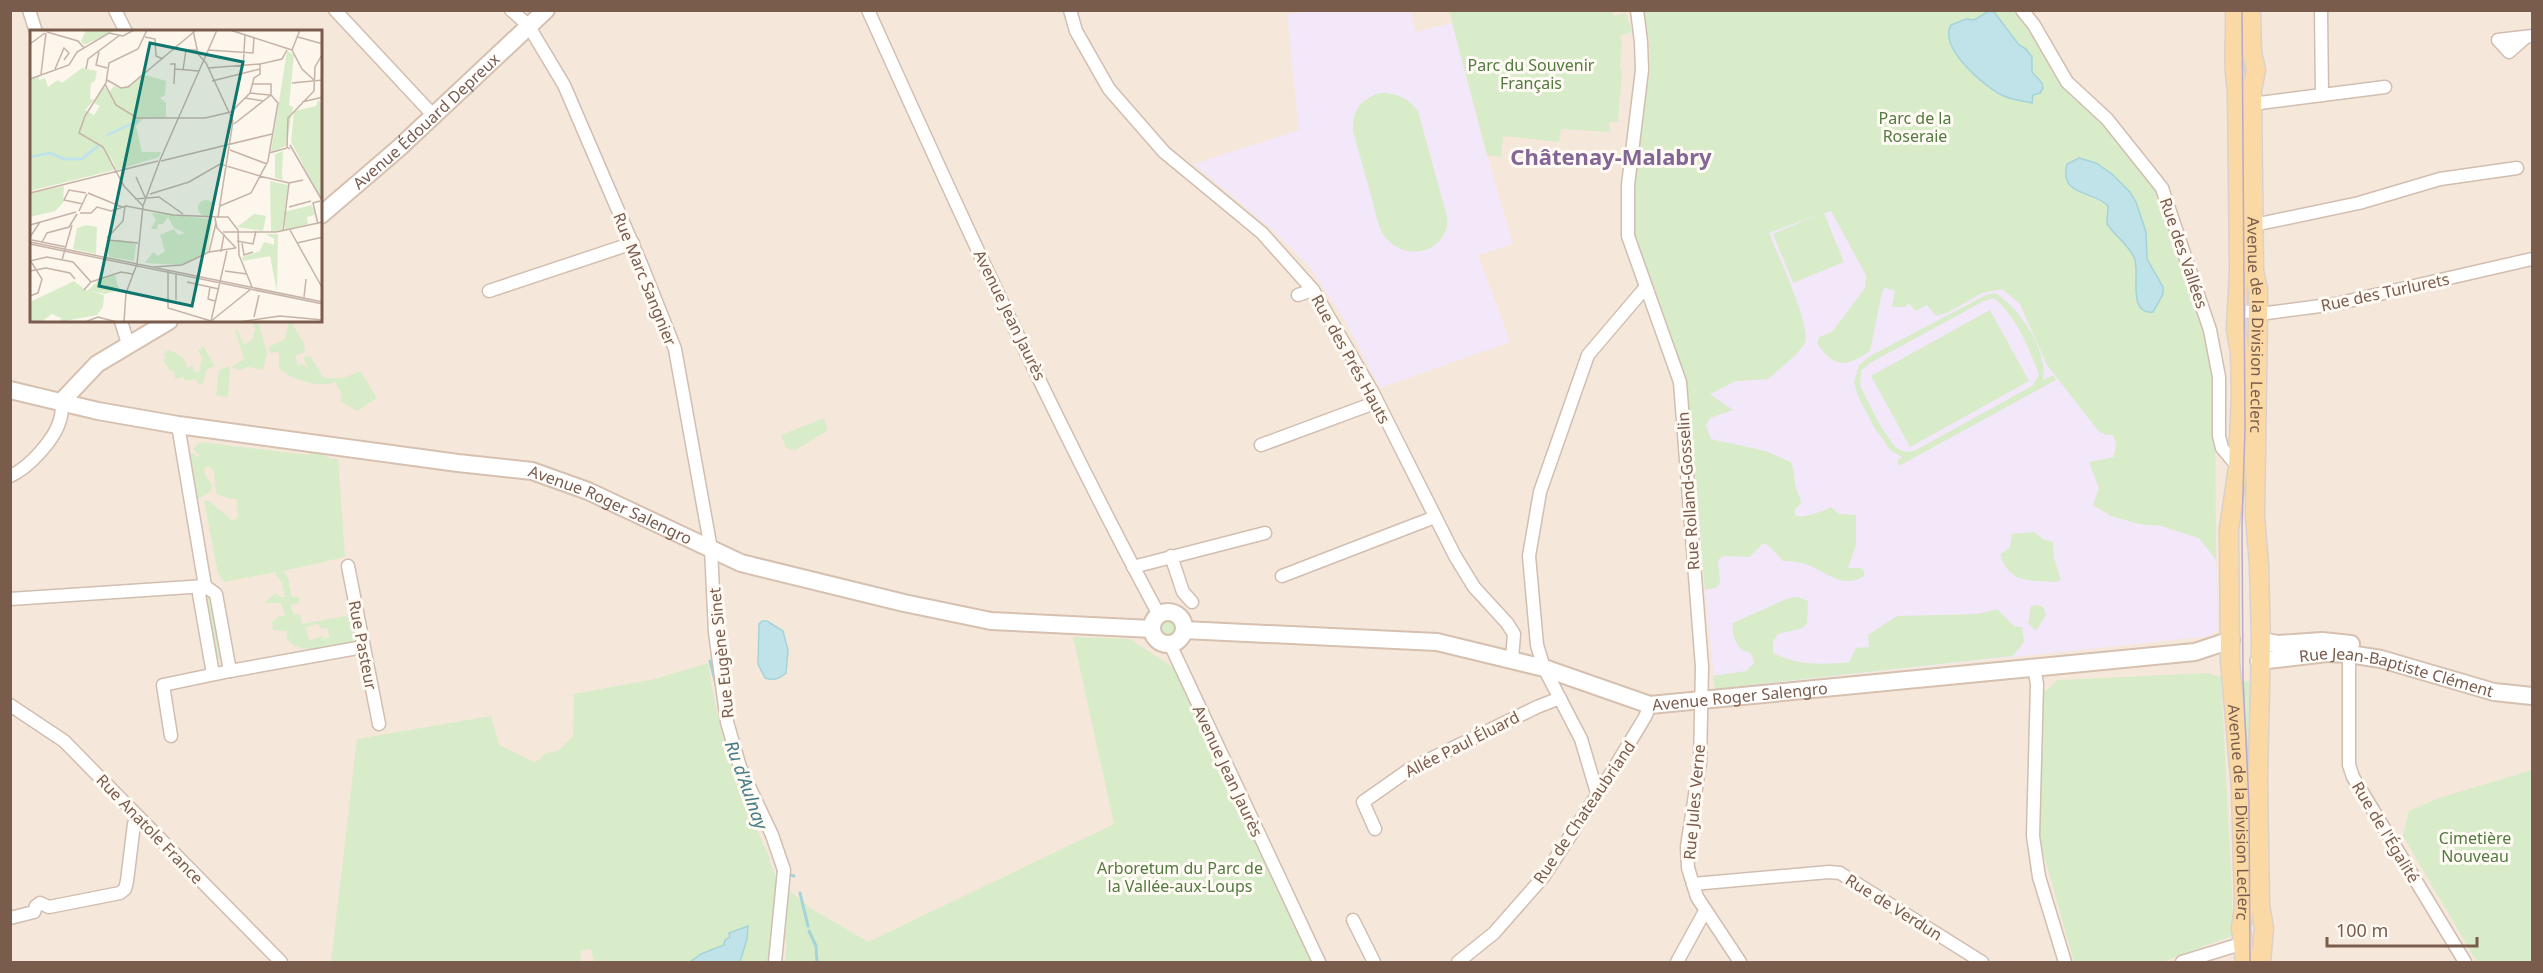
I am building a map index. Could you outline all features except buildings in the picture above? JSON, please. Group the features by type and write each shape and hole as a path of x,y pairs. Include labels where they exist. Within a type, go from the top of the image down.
{"main road":[{"name":"Avenue Édouard Depreux","path":"322,214 399,148 546,10"},
{"name":"Avenue de la Division Leclerc","path":"2235,10 2236,50 2233,70 2237,90 2239,271 2237,311 2241,392 2238,467 2229,529 2230,661 2241,788 2244,907 2241,928 2245,963"},
{"name":"Avenue de la Division Leclerc","path":"2251,10 2252,52 2256,70 2252,104 2254,271 2259,311 2255,517 2261,641 2259,661 2260,894 2264,928 2261,963"},
{"path":"62,400 88,371 128,344 167,322"},
{"name":"Avenue Roger Salengro","path":"10,390 62,400 98,411 178,425 532,471 588,491 741,563 904,603 991,621 1156,622"},
{"path":"1165,613 1177,615 1184,623 1184,630 1177,642 1170,644 1157,640 1156,622 1165,613"},
{"name":"Avenue Roger Salengro","path":"1184,630 1437,642 1544,668 1650,705 2195,652 2231,640"},
{"path":"2231,640 2261,641"},
{"name":"Rue Jean-Baptiste Clément","path":"2261,641 2278,644 2322,641 2369,646 2497,682 2532,686"},
{"name":"Avenue Roger Salengro","path":"2195,652 2230,661"},
{"name":"Rue Jean-Baptiste Clément","path":"2259,661 2327,653 2349,654 2381,659 2494,692 2532,696"},
{"path":"2230,661 2259,661"}],"street":[{"path":"29,10 35,30"},
{"path":"115,10 125,30"},
{"path":"335,10 433,115"},
{"name":"Rue Marc Sangnier","path":"511,10 528,25 564,85 633,243 675,349 711,549"},
{"name":"Avenue Jean Jaurès","path":"868,10 1005,305 1133,567 1156,622"},
{"name":"Rue des Prés Hauts","path":"1070,10 1076,31 1109,89 1164,152 1262,233 1313,290 1377,402 1435,517 1474,587 1514,634 1512,659"},
{"name":"Rue Rolland-Gosselin","path":"1637,10 1642,70 1628,185 1626,214 1628,236 1680,382 1702,667 1700,700"},
{"name":"Rue des Vallées","path":"2022,10 2034,25 2067,82 2107,119 2162,188 2210,330 2219,377 2222,448 2238,467"},
{"path":"2321,10 2322,95"},
{"path":"2252,104 2385,87"},
{"path":"2254,225 2359,203 2440,179 2517,168"},
{"path":"489,291 633,243"},
{"name":"Rue des Turlurets","path":"2237,311 2267,313 2336,304 2532,259"},
{"path":"1598,793 1581,739 1544,668 1537,645 1532,615 1529,556 1540,492 1588,355 1645,288"},
{"path":"1298,295 1313,290"},
{"path":"122,322 128,344"},
{"path":"10,476 28,464 45,447 60,421 62,400"},
{"path":"1261,445 1377,402"},
{"path":"178,425 205,586 199,594 213,674"},
{"path":"1282,576 1435,517"},
{"path":"1133,567 1265,533"},
{"name":"Rue Eugène Sinet","path":"711,549 715,632 727,722 740,767 778,849 784,870 775,963"},
{"path":"1171,556 1183,592 1192,602"},
{"name":"Rue Pasteur","path":"348,566 379,724"},
{"path":"10,599 205,586 216,594 230,670"},
{"name":"Avenue Jean Jaurès","path":"1170,644 1319,963"},
{"path":"171,735 163,685 230,670 363,647"},
{"name":"Rue de l'Égalité","path":"2349,654 2349,765 2353,777 2465,963"},
{"path":"2034,667 2036,705 2033,836 2039,877 2065,963"},
{"name":"Allée Paul Éluard","path":"1375,829 1363,802 1410,769 1560,698"},
{"name":"Rue Jules Verne","path":"1700,700 1700,762 1687,847 1688,868 1705,911 1740,963"},
{"name":"Rue Anatole France","path":"10,705 64,741 281,963"},
{"name":"Rue de Chateaubriand","path":"1458,963 1494,933 1544,876 1598,793 1650,705"},
{"path":"10,918 34,912 40,903 49,907 120,893 125,889 137,816"},
{"name":"Rue de Verdun","path":"1693,884 1829,872 1840,873 1982,963"},
{"path":"1677,963 1705,911"},
{"path":"1353,920 1374,963"},
{"path":"2182,963 2244,943"}],"shaded area":[{"path":"1317,10 1410,11 1416,32 1452,23 1513,244 1478,255 1510,342 1380,388 1346,322 1309,266 1276,233 1194,164 1299,130 1287,15"},
{"path":"10,11 2532,11 2532,962 11,962"},
{"path":"1830,208 1870,282 1977,226 2089,386 2117,443 2113,456 2117,458 2167,528 2199,538 2216,560 2218,629 2210,636 1715,689 1687,406 1736,381 1768,379 1799,310 1768,233"}],"green space":[{"name":"Parc du Souvenir Français","path":"1449,11 1612,11 1614,16 1626,13 1632,32 1620,36 1622,71 1618,122 1609,122 1610,132 1561,129 1559,142 1503,136 1501,157 1487,155"},
{"name":"Parc de la Roseraie","path":"1641,11 2013,11 2040,42 2052,72 2104,122 2163,196 2211,353 2215,390 2216,560 2199,538 2161,526 2139,524 2111,516 2093,505 2099,488 2089,462 2114,457 2116,443 2113,435 2099,432 2047,365 2020,304 2002,289 1982,293 1947,313 1936,316 1927,305 1916,311 1908,303 1906,307 1892,307 1895,291 1885,288 1882,292 1870,351 1847,363 1834,361 1829,357 1817,343 1819,337 1832,332 1865,288 1866,275 1831,211 1824,213 1844,262 1793,283 1773,234 1820,214 1769,233 1803,321 1806,334 1803,347 1768,379 1736,381 1710,394 1733,410 1710,418 1706,426 1711,439 1765,451 1791,462 1801,501 1795,509 1795,516 1818,513 1831,507 1839,514 1856,515 1856,545 1848,568 1861,568 1864,576 1856,580 1840,580 1802,563 1783,561 1763,543 1750,557 1724,556 1718,560 1720,583 1716,588 1705,590 1687,382 1655,288 1633,235 1633,181 1650,70 1649,39"},
{"path":"1381,93 1402,97 1418,111 1447,220 1443,236 1437,244 1428,249 1409,251 1399,248 1383,234 1378,221 1353,124 1359,106 1368,98"},
{"path":"1995,293 2014,309 2037,343 2043,368 2043,380 2053,375 2056,380 1899,466 1897,460 1902,457 1891,451 1874,427 1858,396 1854,383 1859,365 1870,356 1986,295","holes":["1994,298 2021,334 2039,375 2032,386 1914,451 1905,452 1896,448 1881,427 1860,386 1861,371 1870,363 1984,301"]},
{"path":"1990,310 2029,381 1910,447 1871,376"},
{"path":"253,322 258,322 267,353 263,370 248,367 238,370 231,367 244,359 235,330 237,329 244,345 253,339 255,329"},
{"path":"292,323 304,344 305,352 295,356 298,366 302,364 308,368 303,357 310,356 324,378 343,378 360,371 377,398 357,411 340,401 342,394 335,382 313,384 279,369 279,352 270,353 269,347 285,339 288,325"},
{"path":"203,346 215,366 206,370 203,384 199,384 195,379 185,381 183,377 175,379 174,372 170,371 163,360 167,357 164,355 166,351 177,354 183,358 187,368 193,366 195,372 199,372 202,357 198,351"},
{"path":"230,366 228,397 216,395 219,370"},
{"path":"824,418 828,430 796,450 786,448 781,435"},
{"path":"200,442 309,455 310,451 318,449 328,458 338,459 345,557 283,571 288,578 292,597 298,597 300,600 297,604 290,605 294,615 300,614 302,624 350,615 355,639 328,649 304,649 296,646 286,638 287,631 273,630 272,622 279,616 285,616 281,603 264,603 275,593 285,597 282,583 276,572 224,582 218,573 204,501 209,501 233,521 238,518 237,499 216,494 214,471 209,466 204,468 205,475 212,485 211,491 198,499 195,497 189,456 193,453 197,457 200,456 193,449","holes":["319,624 320,629 327,628 330,637 323,639 322,636 309,641 306,627"]},
{"path":"2034,532 2043,539 2053,542 2054,558 2061,580 2056,582 2021,578 2015,576 2004,564 2000,554 2010,548 2012,534"},
{"path":"205,597 212,597 224,657 216,660"},
{"path":"1798,597 1808,601 1807,623 1803,628 1778,634 1773,641 1773,653 1801,662 1830,664 1849,662 1856,648 1869,647 1868,635 1897,616 1978,614 1997,609 2014,626 2022,627 2024,642 2013,656 1715,689 1713,676 1746,671 1754,663 1751,653 1741,650 1737,643 1733,634 1733,623 1786,599"},
{"path":"2031,606 2043,607 2046,615 2036,631 2028,623"},
{"path":"1168,618 1175,621 1178,628 1175,635 1168,638 1161,635 1158,628 1161,621"},
{"name":"Arboretum du Parc de la Vallée-aux-Loups","path":"1073,637 1130,639 1174,668 1313,962 785,962 786,888 812,909 868,942 1114,824"},
{"path":"708,663 717,713 740,788 779,883 771,962 740,962 747,939 735,931 729,933 730,937 726,942 690,962 594,962 591,949 580,951 581,962 331,962 357,739 491,716 499,745 534,762 542,758 542,755 559,750 573,736 574,694 655,679"},
{"path":"2208,673 2221,677 2234,935 2162,962 2074,962 2039,837 2043,693 2058,680"},
{"path":"2236,681 2253,681 2260,925 2246,925"},
{"name":"Cimetière Nouveau","path":"2532,770 2532,962 2477,962 2403,836 2409,811 2436,799"}],"water":[{"path":"1989,11 1994,12 2019,45 2026,49 2032,57 2032,72 2042,83 2043,88 2040,93 2033,95 2032,103 2007,97 1986,85 1966,66 1951,44 1949,34 1951,25 1966,19 1974,20"},
{"path":"2079,158 2096,163 2112,174 2130,192 2136,202 2146,232 2147,259 2163,287 2163,294 2153,312 2145,311 2137,300 2134,257 2107,224 2108,206 2073,188 2068,182 2067,164"},
{"path":"767,621 783,631 788,650 786,673 776,679 765,678 758,664 759,624"},
{"path":"748,926 747,939 740,962 690,962 701,954 724,945 725,940 730,937 729,933"}],"waterway":[{"name":"Ru d'Aulnay","path":"710,661 717,689"},
{"name":"Ru d'Aulnay","path":"756,815 762,828"},
{"name":"Ru d'Aulnay","path":"790,875 794,876"},
{"name":"Ru d'Aulnay","path":"800,893 808,926"},
{"name":"Ru d'Aulnay","path":"809,931 816,946 817,962"}],"tram line":[{"path":"2242,10 2245,428 2242,528 2243,678 2249,804 2250,962"}],"district":[{"name":"Châtenay-Malabry","path":"1611,157"}]}
